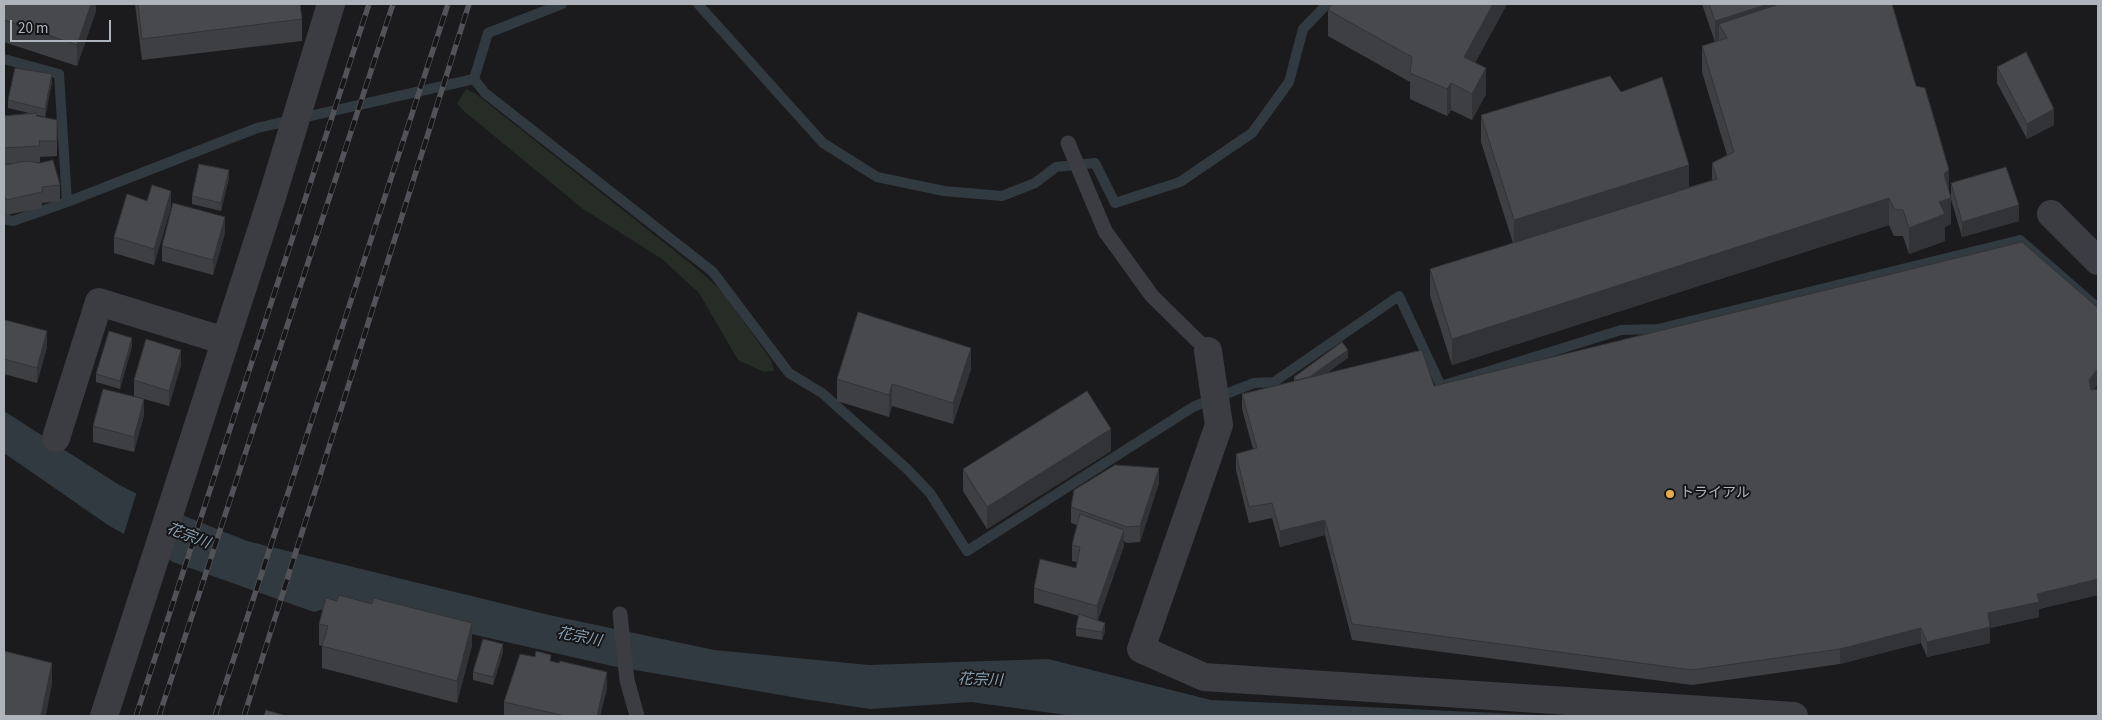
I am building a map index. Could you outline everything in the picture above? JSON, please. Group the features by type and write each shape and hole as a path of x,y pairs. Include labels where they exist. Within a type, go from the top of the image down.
{"street":[{"path":"104,716 331,4"},
{"path":"2051,214 2098,261"},
{"path":"56,438 99,302 225,341"},
{"path":"1208,351 1219,425 1141,649 1204,677 1794,716"}],"lane":[{"path":"1068,143 1105,231 1152,296 1208,351"},
{"path":"620,614 627,680 637,716"}],"shaded area":[{"path":"466,89 476,94 695,267 721,290 771,360 774,371 764,372 738,360 699,293 662,259 583,209 465,112 457,104"}],"water":[{"name":"花宗川","path":"4,411 116,483 162,507 247,541 549,615 714,650 869,665 1048,659 1211,700 1562,716 1074,716 971,702 870,709 612,666 339,604 314,612 173,562 108,525 4,453"}],"pier":[{"path":"137,491 184,513 168,563 123,537"}],"building":[{"path":"4,4 91,4 77,45 4,20"},
{"path":"138,4 300,4 302,19 142,39"},
{"path":"1332,4 1493,4 1464,57 1486,68 1472,94 1451,83 1447,89 1410,73 1412,57 1328,10"},
{"path":"1709,4 1768,4 1715,21"},
{"path":"1779,4 1892,4 1916,86 1925,88 1949,170 1944,174 1951,198 1939,202 1945,214 1909,228 1903,210 1894,209 1889,198 1452,339 1430,269 1717,179 1712,163 1734,152 1702,46 1727,38 1719,24"},
{"path":"2026,52 2054,109 2027,124 1997,67"},
{"path":"15,68 52,74 45,109 8,100"},
{"path":"1610,76 1621,92 1662,77 1689,165 1514,220 1481,115"},
{"path":"36,113 37,116 57,120 57,141 39,141 40,146 4,148 4,116"},
{"path":"53,160 60,185 42,187 42,192 6,200 4,194 4,165 27,161 40,163"},
{"path":"199,164 229,170 221,203 192,196"},
{"path":"2006,167 2019,205 1962,222 1951,183"},
{"path":"152,185 171,191 154,249 114,237 127,194 147,201"},
{"path":"173,203 225,217 213,260 162,246"},
{"name":"トライアル","path":"2022,242 2098,308 2098,368 2089,380 2091,390 2098,389 2098,579 2037,594 2039,602 1988,613 1990,627 1927,642 1921,628 1840,649 1692,670 1352,624 1325,520 1280,531 1272,503 1249,507 1236,454 1257,448 1242,394 1422,350 1434,386"},
{"path":"858,312 971,348 953,403 892,384 889,395 837,379"},
{"path":"5,320 47,331 37,368 4,359"},
{"path":"109,331 132,338 120,381 96,374"},
{"path":"146,339 181,350 169,391 134,380"},
{"path":"1342,342 1348,350 1309,377 1297,380 1294,377"},
{"path":"103,389 144,399 134,437 93,426"},
{"path":"1087,391 1111,429 987,507 963,469"},
{"path":"1115,465 1159,468 1140,526 1127,527 1071,507 1074,490"},
{"path":"1080,514 1124,530 1097,606 1034,588 1040,559 1076,568 1080,547 1072,545"},
{"path":"339,595 372,604 374,598 472,623 457,681 322,646 328,626 319,624 326,598 337,601"},
{"path":"1079,614 1105,623 1102,632 1076,628"},
{"path":"483,639 503,644 493,677 473,672"},
{"path":"4,651 52,663 41,716 4,716"},
{"path":"536,651 551,655 550,661 559,663 560,661 607,672 597,716 565,716 504,702 520,654 535,657"},
{"path":"266,710 286,716 264,716"}],"waterway":[{"path":"474,79 488,33 562,4"},
{"path":"698,4 823,143 877,177 944,191 1002,196 1035,183 1056,167 1095,163 1115,203 1180,182 1252,133 1289,82 1303,29 1327,4"},
{"path":"4,59 59,74 67,202"},
{"path":"474,79 485,93 713,272 789,373 822,393 906,468 930,493 967,551 1193,407 1254,383 1274,382 1399,296 1441,386 1621,330 1658,329 2020,240 2098,308"},
{"path":"4,219 13,221 67,202 257,128 474,79"}],"railway":[{"path":"136,716 369,4"},
{"path":"159,716 393,4"},
{"path":"215,716 448,4"},
{"path":"244,716 469,4"}],"place":[{"name":"トライアル","path":"1670,494"}]}
